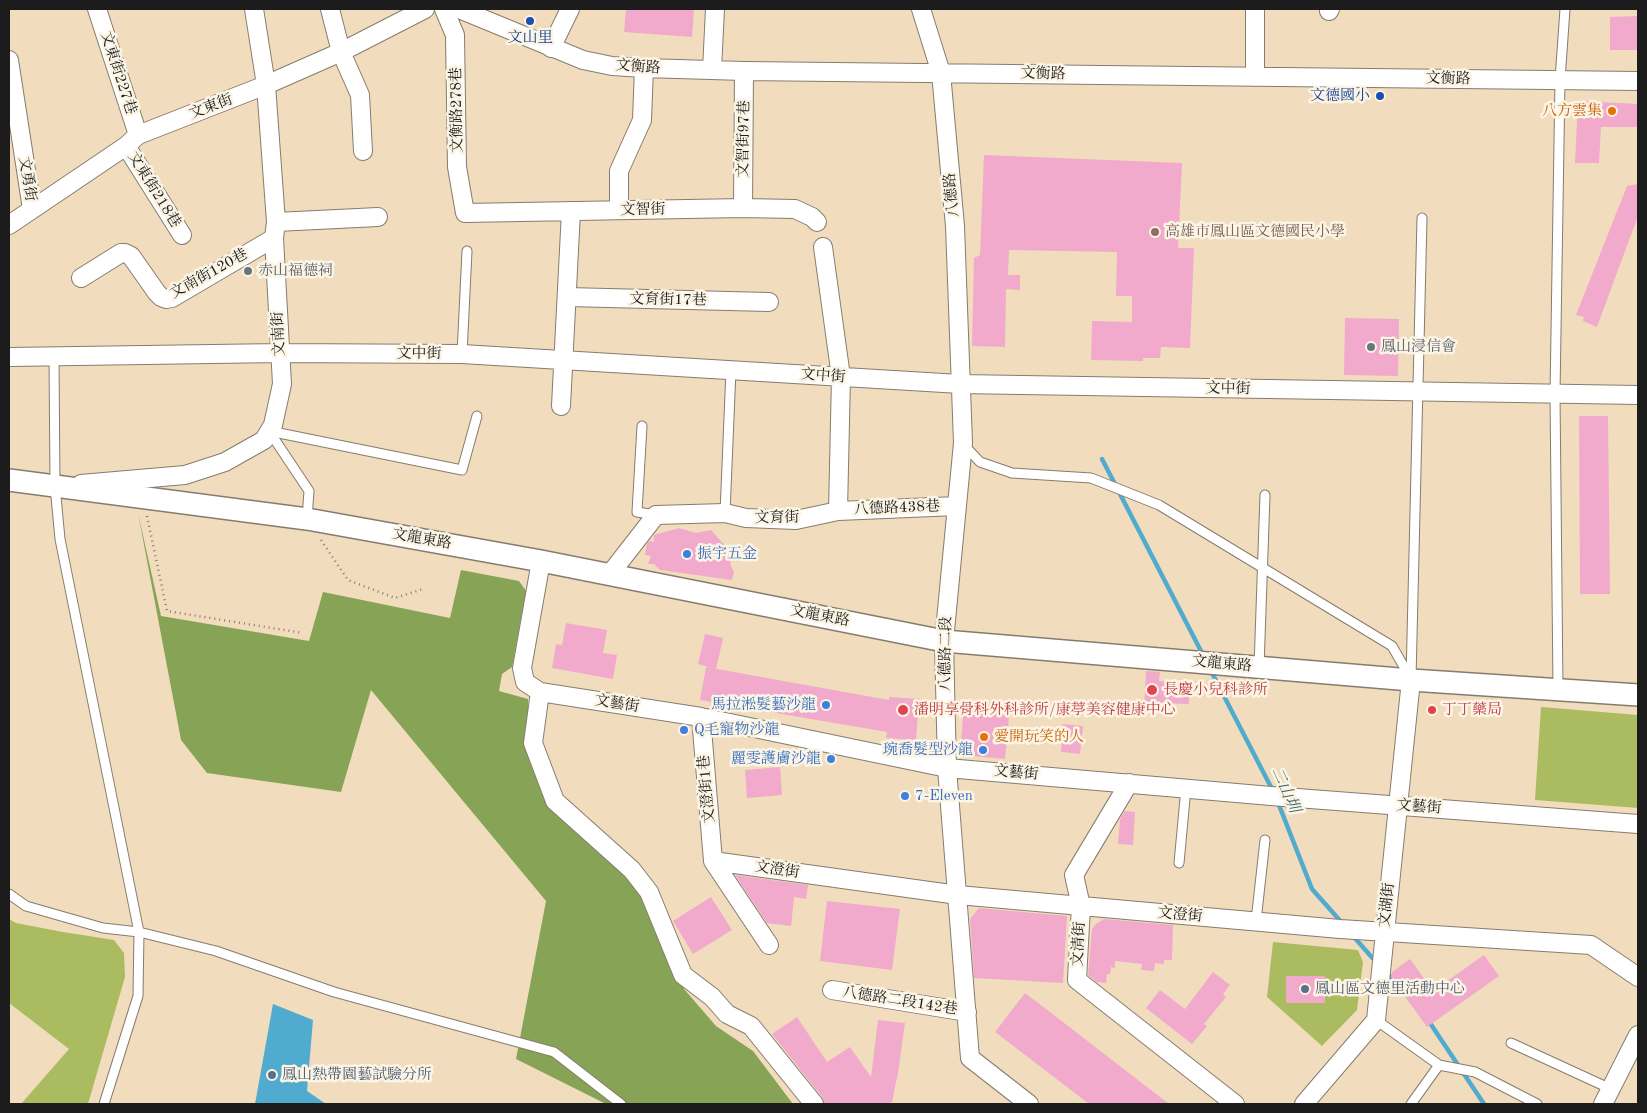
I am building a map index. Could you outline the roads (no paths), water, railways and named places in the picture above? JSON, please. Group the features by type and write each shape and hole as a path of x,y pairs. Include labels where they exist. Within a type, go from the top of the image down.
{"street":[{"name":"文東街227巷","path":"99,9 132,141"},
{"name":"文南街","path":"55,486 185,475 225,462 264,440 273,425 282,384 275,230 266,85 254,9"},
{"path":"330,9 341,52 360,95 363,151"},
{"name":"文東街","path":"9,225 132,141 341,52 425,9"},
{"name":"文衡路278巷","path":"444,9 455,35 457,167 465,213"},
{"name":"文衡路","path":"458,9 583,60 612,66 644,68 744,71 1638,81"},
{"path":"551,48 570,9"},
{"path":"712,70 715,9"},
{"name":"八德路","path":"921,9 941,73 955,226 960,384"},
{"path":"1254,77 1255,9"},
{"name":"文勇街","path":"9,60 32,209"},
{"path":"619,210 619,172 642,120 644,68"},
{"name":"文智街97巷","path":"743,208 744,71"},
{"name":"文東街218巷","path":"132,141 182,235"},
{"name":"文智街","path":"465,213 743,208 795,209 812,217 817,222"},
{"path":"561,406 572,211"},
{"path":"275,230 378,217"},
{"name":"文南街120巷","path":"81,278 121,253 125,253 131,256 161,297 166,299 172,298 275,230"},
{"path":"823,246 842,377 838,511"},
{"name":"文育街17巷","path":"566,297 769,302"},
{"name":"文中街","path":"9,358 280,353 462,354 960,384 1638,395"},
{"name":"八德路二段","path":"960,384 963,443 944,640 947,768 970,1058 1029,1104"},
{"name":"文龍東路","path":"9,480 307,518 610,574 944,640 1411,680 1638,695"},
{"name":"八德路438巷","path":"838,511 956,506"},
{"name":"文育街","path":"656,515 725,513 746,518 796,520 838,511"},
{"path":"610,574 656,515"},
{"path":"541,561 522,668 525,682 540,692 533,743 555,800 632,870 649,892 683,975 712,997 726,1014 751,1026 814,1104"},
{"name":"文湖街","path":"1376,1020 1411,680"},
{"name":"文藝街","path":"540,692 701,717 947,768 1279,797 1638,824"},
{"name":"文澄街1巷","path":"701,717 713,861"},
{"name":"文清街","path":"1129,783 1074,875 1081,906 1077,980 1235,1104"},
{"path":"713,861 769,945"},
{"name":"文澄街","path":"713,861 958,895 1348,930 1590,945 1638,978"},
{"name":"八德路二段142巷","path":"832,990 967,1012"},
{"path":"1304,1104 1376,1020"},
{"path":"1607,1097 1638,1035"}],"lane":[{"path":"1558,689 1555,394 1560,80 1565,9"},
{"path":"1411,680 1422,218"},
{"path":"462,354 467,251"},
{"path":"54,357 55,486 60,539 139,932 138,996 104,1104"},
{"path":"725,513 731,370"},
{"path":"269,431 462,470 477,416"},
{"path":"642,426 637,512 656,515"},
{"path":"269,431 309,491 307,518"},
{"path":"963,443 980,462 1012,473 1091,478 1159,505 1392,646 1411,680"},
{"path":"1259,667 1265,495"},
{"path":"1179,863 1186,788"},
{"path":"1256,921 1265,840"},
{"path":"9,894 26,906 103,928 139,932 216,951 334,992 554,1052 621,1104"},
{"path":"1376,1020 1440,1065 1475,1072 1537,1104"},
{"path":"1511,1043 1607,1097"},
{"path":"1411,1104 1440,1065"}],"water":[{"path":"273,1004 313,1020 307,1091 326,1104 255,1104"}],"waterway":[{"name":"二山圳","path":"1102,459 1203,655"},
{"name":"二山圳","path":"1210,669 1273,791"},
{"name":"二山圳","path":"1277,800 1312,889 1343,924"},
{"name":"二山圳","path":"1353,936 1376,962"},
{"name":"二山圳","path":"1387,973 1398,986"},
{"name":"二山圳","path":"1428,1020 1484,1104"}],"place":[{"name":"文山里","path":"530,21"},
{"name":"文德國小","path":"1380,96"},
{"name":"八方雲集","path":"1612,111"},
{"name":"高雄市鳳山區文德國民小學","path":"1155,232"},
{"name":"赤山福德祠","path":"248,271"},
{"name":"鳳山浸信會","path":"1371,347"},
{"name":"振宇五金","path":"687,554"},
{"name":"長慶小兒科診所","path":"1152,690"},
{"name":"馬拉淞髮藝沙龍","path":"826,705"},
{"name":"潘明享骨科外科診所/康葶美容健康中心","path":"903,710"},
{"name":"丁丁藥局","path":"1432,710"},
{"name":"Q毛寵物沙龍","path":"684,730"},
{"name":"愛開玩笑的人","path":"984,737"},
{"name":"琬喬髮型沙龍","path":"983,750"},
{"name":"麗雯護膚沙龍","path":"831,759"},
{"name":"7-Eleven","path":"905,796"},
{"name":"鳳山區文德里活動中心","path":"1305,989"},
{"name":"鳳山熱帶園藝試驗分所","path":"272,1075"}]}
